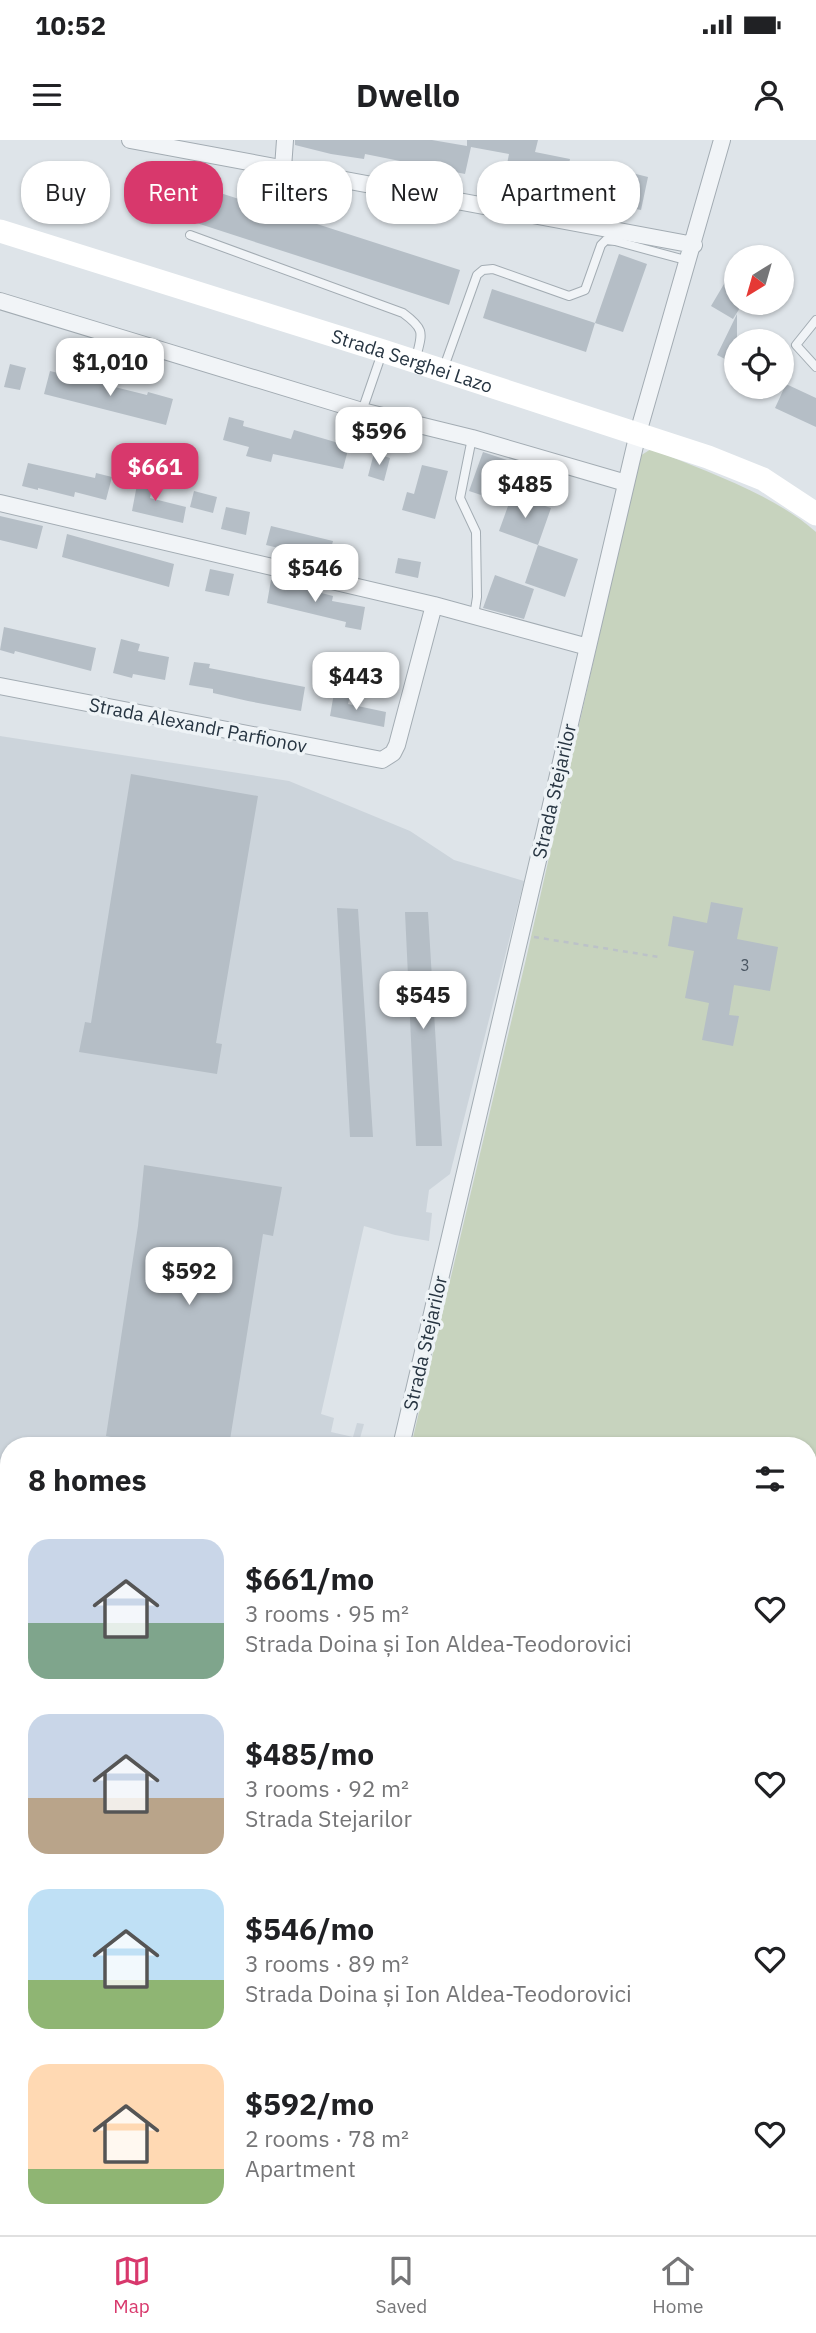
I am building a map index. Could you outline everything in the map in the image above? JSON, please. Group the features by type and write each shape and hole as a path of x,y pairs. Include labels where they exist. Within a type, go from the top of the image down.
{"street":[{"path":"130,140 245,161"},
{"path":"284,161 285,140"},
{"name":"Strada Stejarilor","path":"403,1437 638,433 722,140"},
{"path":"352,181 694,245"},
{"name":"Strada Serghei Lazo","path":"0,231 415,361 708,457 763,480 816,514"},
{"path":"0,301 362,411 472,438 626,483"},
{"path":"0,503 434,605 588,647"},
{"name":"Strada Alexandr Parfionov","path":"0,687 382,761 393,753 434,605"}],"lane":[{"path":"191,235 404,313 418,324 421,336 415,361"},
{"path":"443,370 477,275 483,270 493,269 569,296 585,290 601,245 606,240 689,261"},
{"path":"816,320 796,345 816,367"},
{"path":"362,411 383,351"},
{"path":"472,438 460,498 476,532 474,616"}],"path":[{"path":"521,934 659,957"}],"shaded area":[{"path":"0,736 289,781 410,831 454,860 524,881 450,1174 429,1190 426,1212 432,1213 429,1241 364,1226 321,1414 334,1418 331,1432 353,1437 0,1437"},
{"path":"357,1423 364,1424 360,1437 353,1437"}],"green space":[{"path":"651,449 715,475 780,506 816,532 816,1437 413,1437 526,959 640,456"}],"building":[{"path":"295,140 432,140 467,146 467,140 538,140 535,152 570,159 508,161 509,154 471,147 465,174 463,161 400,161 365,154 364,159 295,145"},
{"path":"640,175 648,177 640,210"},
{"path":"223,194 237,198 237,224 317,224 460,270 449,305 200,224 223,224"},
{"path":"619,254 647,264 623,332 595,323"},
{"path":"724,284 724,314 711,306"},
{"path":"492,289 595,323 586,352 483,318"},
{"path":"737,315 737,315 737,329 730,329"},
{"path":"724,341 724,358 717,355"},
{"path":"10,364 26,368 20,390 4,387"},
{"path":"50,371 173,399 166,425 44,394"},
{"path":"794,388 816,398 816,427 775,408 779,399 794,399"},
{"path":"229,417 244,421 243,426 291,439 294,430 349,446 343,469 273,454 271,462 246,456 249,447 223,440"},
{"path":"173,443 196,448 193,463 170,458"},
{"path":"483,452 519,464 505,503 469,491"},
{"path":"374,453 390,458 384,481 368,476"},
{"path":"28,463 95,478 96,473 112,477 106,500 75,492 74,497 22,486"},
{"path":"422,465 448,471 435,519 402,510 407,492 414,494"},
{"path":"139,474 154,477 150,498 186,507 183,523 132,511"},
{"path":"194,491 217,497 213,513 190,507"},
{"path":"512,495 551,508 538,545 499,531"},
{"path":"226,507 250,512 246,535 221,529"},
{"path":"0,516 43,526 37,549 0,540"},
{"path":"271,526 333,541 328,560 266,545"},
{"path":"67,534 174,564 169,587 62,557"},
{"path":"538,545 578,559 565,597 525,583"},
{"path":"398,558 421,562 418,578 395,573"},
{"path":"210,569 234,574 229,596 205,591"},
{"path":"495,575 534,589 524,619 483,608"},
{"path":"271,580 333,596 332,601 365,607 361,630 345,627 346,622 267,603"},
{"path":"4,627 96,648 91,671 15,651 14,654 0,650"},
{"path":"121,639 140,644 138,651 169,657 165,680 133,674 132,678 113,673"},
{"path":"194,662 210,664 209,668 305,687 301,711 213,693 213,689 189,685"},
{"path":"334,693 350,696 348,704 386,712 384,727 330,716"},
{"path":"131,774 258,796 216,1043 222,1044 217,1074 79,1052 85,1022 91,1023"},
{"path":"711,902 743,908 737,939 778,947 770,991 734,985 729,1015 739,1016 733,1046 702,1040 709,1003 685,998 694,951 668,946 673,916 707,923"},
{"path":"337,908 358,909 373,1137 350,1137"},
{"path":"405,912 428,912 442,1146 416,1146"},
{"path":"144,1165 282,1187 273,1236 263,1234 230,1437 106,1436 138,1226"}]}
